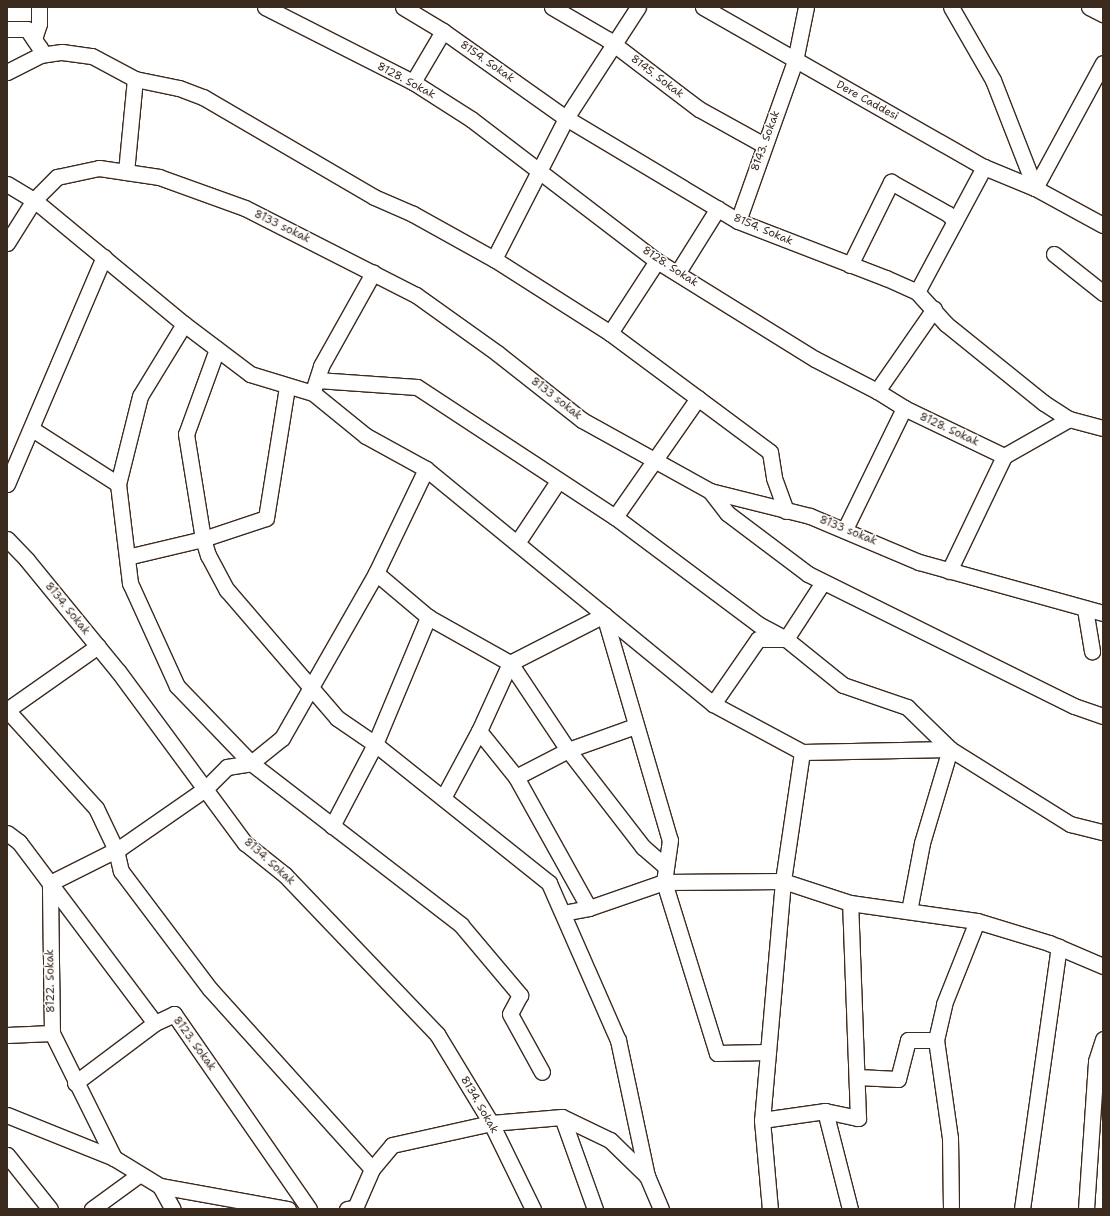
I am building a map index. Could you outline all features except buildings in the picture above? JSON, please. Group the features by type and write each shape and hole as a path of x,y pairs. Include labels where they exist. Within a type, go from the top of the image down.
{"street":[{"path":"34,39 39,24 39,7"},
{"name":"8128. Sokak","path":"265,7 413,82 471,118 657,262 678,272 814,359 878,391 904,408 1004,456"},
{"name":"8154. Sokak","path":"403,7 443,30 566,118 738,221 917,292 934,308 946,324 1044,403 1069,418 1103,428"},
{"name":"8145. Sokak","path":"552,7 614,45 699,109 764,145"},
{"path":"494,259 566,118 638,7"},
{"name":"Dere Caddesi","path":"703,7 795,61 984,167 1035,188 1103,225"},
{"name":"8143. Sokak","path":"738,221 795,61 806,7"},
{"path":"951,7 993,80 1035,188"},
{"path":"1089,7 1103,14"},
{"path":"7,28 27,29 34,39 40,55"},
{"path":"413,82 443,30"},
{"path":"7,72 40,55 62,52 92,56 134,79 179,88 203,97 374,197 413,214 494,259 610,333 770,452 774,478 786,511"},
{"path":"1035,188 1103,63"},
{"path":"126,172 134,79"},
{"path":"917,292 984,167"},
{"name":"8133 sokak","path":"34,200 57,177 99,168 159,177 244,208 416,295 497,353 582,420 710,491 810,516 845,529 919,562 1085,609 1102,609"},
{"path":"850,265 891,182 948,214 955,221"},
{"path":"7,184 34,200 184,324 250,374 287,387 417,387 615,517 758,624 786,639 843,685 907,707 950,749 1070,824 1103,832"},
{"path":"7,243 34,200"},
{"path":"678,272 718,208"},
{"path":"1054,254 1103,293"},
{"path":"7,484 32,429 104,257"},
{"path":"610,333 657,262"},
{"path":"315,386 321,366 373,273"},
{"path":"878,391 934,308"},
{"path":"184,324 140,396 118,484 130,583 177,686 251,764 461,925 520,995 510,1014 542,1072"},
{"path":"217,349 186,434 203,539 208,555 227,590 337,718 375,744 549,883 618,1040 647,1176 661,1209"},
{"path":"315,386 366,436 426,469 713,704 802,752 950,749"},
{"path":"127,557 203,539 266,518 287,387"},
{"path":"615,517 698,398"},
{"path":"845,529 904,408"},
{"path":"949,571 1004,456 1069,418"},
{"path":"32,429 118,484"},
{"path":"50,883 116,850 205,789 227,767 251,764 282,738 376,573 426,469"},
{"path":"517,543 558,481"},
{"path":"710,491 727,513 808,574 1074,706 1103,716"},
{"name":"8134. Sokak","path":"7,539 28,560 98,646 245,843 285,875 437,1034 491,1123 532,1209"},
{"path":"376,573 428,617 510,663 568,750 643,847 664,865"},
{"path":"786,639 823,582"},
{"path":"1085,609 1092,650"},
{"path":"443,798 479,731 510,663 604,616"},
{"path":"604,616 635,726 670,840 664,865 664,882 717,1054 768,1052"},
{"path":"332,826 375,744 428,617"},
{"path":"713,704 758,639 786,639"},
{"path":"98,646 7,710 96,808 116,850 121,871 210,989 372,1169"},
{"path":"516,777 568,750 635,726"},
{"path":"479,731 516,777 589,908"},
{"path":"909,911 922,843 950,749"},
{"path":"770,1209 762,1120 783,881 802,752"},
{"name":"8123. Sokak","path":"7,832 19,842 155,1023 174,1014 309,1209"},
{"path":"563,913 589,908 664,882 783,881 850,903 977,921 1059,948 1103,966"},
{"name":"8122. Sokak","path":"50,883 52,1033"},
{"path":"762,1120 825,1111 858,1118 850,903"},
{"path":"951,1209 950,1138 936,1040 944,1004 977,921"},
{"path":"1022,1209 1059,948"},
{"path":"75,1083 155,1023"},
{"path":"7,1035 52,1033 75,1083 114,1158"},
{"path":"857,1077 898,1078 908,1040 936,1040"},
{"path":"1086,1209 1097,1153 1096,1061 1103,1040"},
{"path":"825,1111 850,1209"},
{"path":"7,1115 114,1158 160,1186 288,1209"},
{"path":"562,1117 595,1209"},
{"path":"353,1209 372,1169 392,1145 491,1123 562,1117 610,1140 647,1176"},
{"path":"7,1154 50,1209"},
{"path":"92,1209 140,1174"},
{"path":"160,1186 173,1209"}]}
